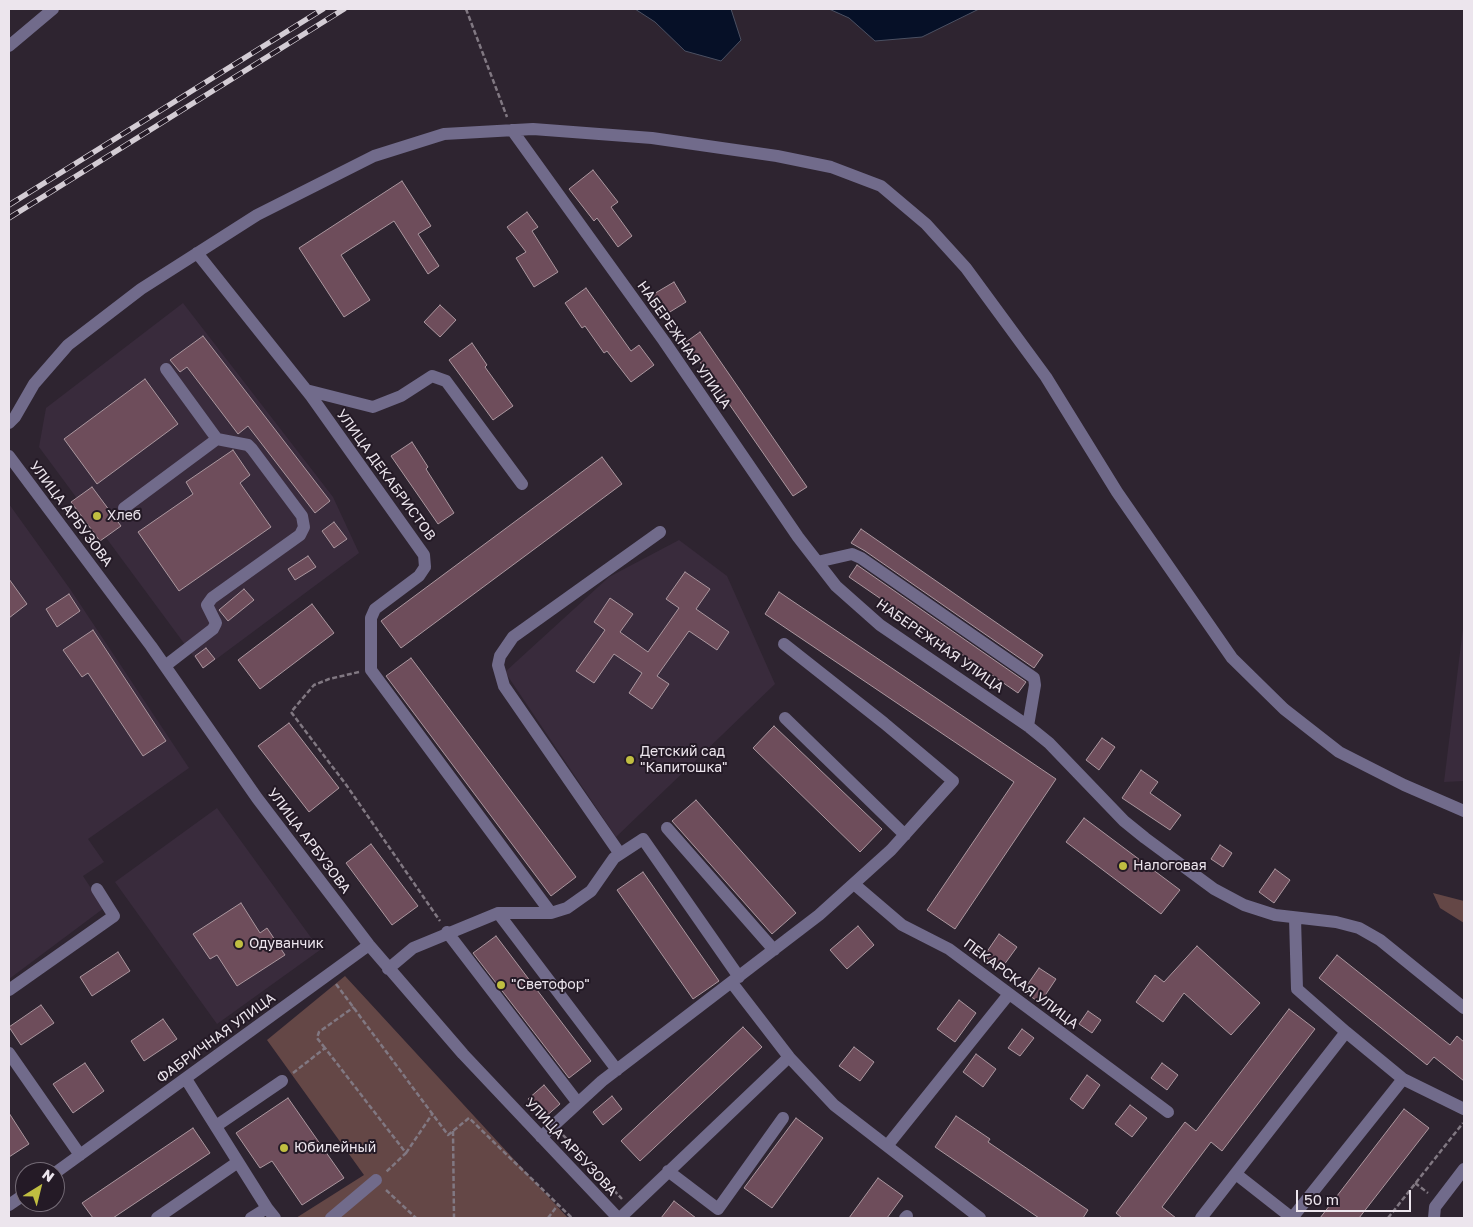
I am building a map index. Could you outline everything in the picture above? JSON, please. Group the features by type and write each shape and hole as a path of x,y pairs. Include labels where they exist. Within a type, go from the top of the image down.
{"street":[{"path":"9,46 46,11"},
{"path":"9,423 15,417 34,384 68,345 141,289 257,215 374,156 444,134 533,129 652,138 778,156 831,167 881,186 926,224 966,268 1046,377 1117,492 1232,658 1284,708 1339,752 1404,785 1464,811"},
{"name":"НАБЕРЕЖНАЯ УЛИЦА","path":"512,130 664,341 817,562 836,586 880,625 1028,726 1071,764 1124,821 1144,838 1214,889 1244,905 1275,916 1336,922 1359,928 1380,940 1464,1008"},
{"name":"УЛИЦА ДЕКАБРИСТОВ","path":"197,253 306,390 424,554 425,567 419,576 375,609 371,618 371,670"},
{"path":"165,666 213,629 216,622 207,605 212,598 300,535 304,526 302,516 252,449 248,445 218,439 166,369"},
{"path":"306,390 373,407 401,396 432,376 446,381 522,484"},
{"path":"124,508 218,439"},
{"name":"УЛИЦА АРБУЗОВА","path":"9,456 165,666 257,798 369,946 541,1137 619,1218"},
{"path":"620,854 504,686 498,665 500,656 513,637 660,532"},
{"path":"817,562 852,554 861,558 1034,678 1035,685 1028,726"},
{"path":"541,1137 616,1070 819,915 905,834 953,781 884,723 784,644"},
{"path":"371,670 552,913"},
{"path":"785,718 905,834"},
{"path":"667,828 774,950"},
{"path":"388,969 413,948 498,913 552,913 580,901 600,880 614,858 643,840 735,980 789,1057 834,1105 980,1218"},
{"name":"ПЕКАРСКАЯ УЛИЦА","path":"854,884 902,924 949,949 1168,1112"},
{"path":"9,990 114,916 97,889"},
{"path":"498,913 616,1070"},
{"path":"1295,918 1297,989 1403,1079 1464,1109"},
{"path":"448,932 578,1103"},
{"name":"ФАБРИЧНАЯ УЛИЦА","path":"65,1166 369,946"},
{"path":"887,1146 1009,994"},
{"path":"1201,1218 1346,1032"},
{"path":"9,1053 80,1155"},
{"path":"619,1218 789,1057"},
{"path":"186,1079 275,1218"},
{"path":"1236,1174 1292,1218 1403,1079"},
{"path":"216,1126 282,1081"},
{"path":"668,1171 718,1209 783,1118"},
{"path":"158,1218 238,1162"},
{"path":"1434,1218 1435,1207 1464,1169"},
{"path":"331,1218 376,1180"},
{"path":"251,1218 268,1208"}],"path":[{"path":"466,9 512,130"},
{"path":"371,670 329,679 314,685 291,712 347,786 448,932"},
{"path":"330,974 448,1135 469,1118 572,1218"},
{"path":"354,1007 319,1032 317,1038 406,1153"},
{"path":"282,1081 325,1048"},
{"path":"416,1218 376,1180 406,1153 432,1113"},
{"path":"1388,1218 1464,1121"},
{"path":"554,1125 630,1208"},
{"path":"453,1131 454,1218"},
{"path":"548,1218 558,1205"}],"shaded area":[{"path":"183,303 333,497 359,553 203,669 39,447 46,408"},
{"path":"9,504 70,589 189,768 88,839 104,862 83,876 104,908 9,979"},
{"name":"Детский сад \"Капитошка\"","path":"679,540 727,576 775,684 616,837 505,672 609,577"},
{"path":"1464,620 1464,781 1444,782"},
{"path":"217,808 320,950 217,1024 115,882"},
{"path":"1433,893 1464,901 1464,923 1440,908"},
{"path":"345,976 568,1218 296,1218 364,1175 267,1040"}],"water":[{"path":"635,9 731,9 741,40 721,61 685,51 655,22"},
{"path":"829,9 979,9 922,37 875,41 849,18"}],"building":[{"path":"593,170 618,202 611,207 632,236 618,247 597,218 594,221 569,189"},
{"path":"402,181 431,226 418,234 439,266 428,274 394,221 341,255 370,300 344,317 299,248"},
{"path":"527,212 538,227 532,231 558,272 534,287 516,258 526,252 507,227"},
{"path":"674,282 686,302 665,315 652,295"},
{"path":"586,288 631,351 639,345 654,365 631,382 607,351 604,353 585,326 582,328 565,303"},
{"path":"440,305 456,320 440,337 424,322"},
{"path":"700,332 807,487 793,496 686,342"},
{"path":"203,336 330,501 315,513 248,426 238,434 187,367 180,372 170,360"},
{"path":"472,343 487,365 485,367 513,406 493,420 449,360"},
{"path":"145,379 178,424 97,484 64,439"},
{"path":"412,442 428,467 426,469 454,513 438,524 391,456"},
{"path":"233,450 250,475 240,483 271,527 179,591 138,532 193,494 186,482"},
{"path":"602,457 622,484 401,648 381,621"},
{"name":"Хлеб","path":"92,487 121,526 100,541 71,502"},
{"path":"334,522 347,539 334,548 322,531"},
{"path":"861,529 1043,655 1034,668 851,543"},
{"path":"308,556 316,567 295,580 288,569"},
{"path":"857,565 1026,682 1018,693 849,577"},
{"path":"685,572 710,589 696,609 729,632 717,650 689,631 657,676 669,684 652,709 629,693 642,673 614,654 594,683 576,671 605,630 594,622 610,598 633,614 620,632 648,652 679,608 666,599"},
{"path":"9,579 27,604 9,618"},
{"path":"244,589 254,600 228,621 219,610"},
{"path":"779,592 1056,779 955,929 927,910 1014,782 765,614"},
{"path":"69,594 80,611 57,627 46,609"},
{"path":"312,604 334,633 260,689 238,660"},
{"path":"93,630 166,741 143,756 88,673 82,677 63,650"},
{"path":"206,648 215,659 203,668 195,656"},
{"path":"411,658 576,877 551,896 386,676"},
{"path":"289,723 339,788 309,812 258,746"},
{"path":"774,726 882,829 860,852 753,748"},
{"path":"1102,738 1115,747 1099,770 1086,760"},
{"path":"1141,770 1158,782 1150,793 1181,815 1170,830 1122,798"},
{"path":"696,800 796,913 772,934 672,821"},
{"name":"Налоговая","path":"1084,818 1180,890 1161,914 1066,842"},
{"path":"371,844 418,906 392,925 346,863"},
{"path":"1220,845 1232,853 1223,867 1211,859"},
{"path":"1275,869 1290,880 1274,903 1259,892"},
{"path":"643,872 719,981 693,999 617,890"},
{"name":"Одуванчик","path":"241,903 260,933 267,928 285,955 237,986 217,955 210,959 193,934"},
{"path":"858,926 874,945 847,969 830,950"},
{"path":"999,934 1017,947 1001,969 984,956"},
{"path":"496,936 591,1061 569,1078 473,953"},
{"path":"1197,946 1260,1003 1231,1035 1184,993 1163,1022 1136,1002 1155,975 1164,982"},
{"path":"118,952 130,971 92,996 80,977"},
{"path":"1337,955 1450,1045 1457,1036 1464,1042 1464,1081 1434,1057 1427,1065 1319,978"},
{"path":"1039,968 1056,979 1040,1003 1023,991"},
{"path":"959,1000 976,1013 955,1042 937,1029"},
{"path":"41,1005 54,1023 21,1045 9,1027"},
{"path":"1289,1009 1315,1029 1222,1151 1211,1142 1162,1207 1176,1218 1122,1218 1116,1213 1185,1122 1196,1131"},
{"path":"1088,1011 1101,1020 1092,1033 1079,1024"},
{"path":"163,1019 177,1039 144,1061 131,1041"},
{"path":"743,1027 762,1047 640,1161 621,1141"},
{"path":"1022,1029 1034,1038 1020,1056 1008,1048"},
{"path":"854,1047 874,1062 860,1081 839,1066"},
{"path":"976,1054 996,1069 983,1087 963,1072"},
{"path":"85,1063 104,1091 73,1113 53,1084"},
{"path":"1162,1063 1178,1075 1167,1090 1151,1078"},
{"path":"1087,1075 1100,1085 1083,1109 1070,1099"},
{"path":"544,1085 560,1104 544,1118 528,1099"},
{"path":"612,1096 622,1109 603,1125 593,1112"},
{"name":"Юбилейный","path":"288,1098 344,1178 302,1205 272,1161 260,1168 236,1133"},
{"path":"1130,1105 1147,1118 1132,1137 1115,1124"},
{"path":"1404,1109 1429,1128 1359,1218 1320,1218"},
{"path":"9,1113 29,1144 9,1157"},
{"path":"956,1116 990,1139 988,1142 1088,1210 1083,1218 1039,1218 935,1147"},
{"path":"796,1118 823,1138 772,1208 744,1188"},
{"path":"193,1128 210,1153 113,1218 93,1218 82,1203"},
{"path":"878,1178 903,1196 887,1218 849,1218"},
{"path":"674,1201 696,1218 661,1218"}],"railway":[{"path":"9,205 323,9"},
{"path":"9,218 344,9"}],"place":[{"name":"Хлеб","path":"97,516"},
{"name":"Детский сад \"Капитошка\"","path":"630,760"},
{"name":"Налоговая","path":"1123,866"},
{"name":"Одуванчик","path":"239,944"},
{"name":"\"Светофор\"","path":"501,985"},
{"name":"Юбилейный","path":"284,1148"}]}
